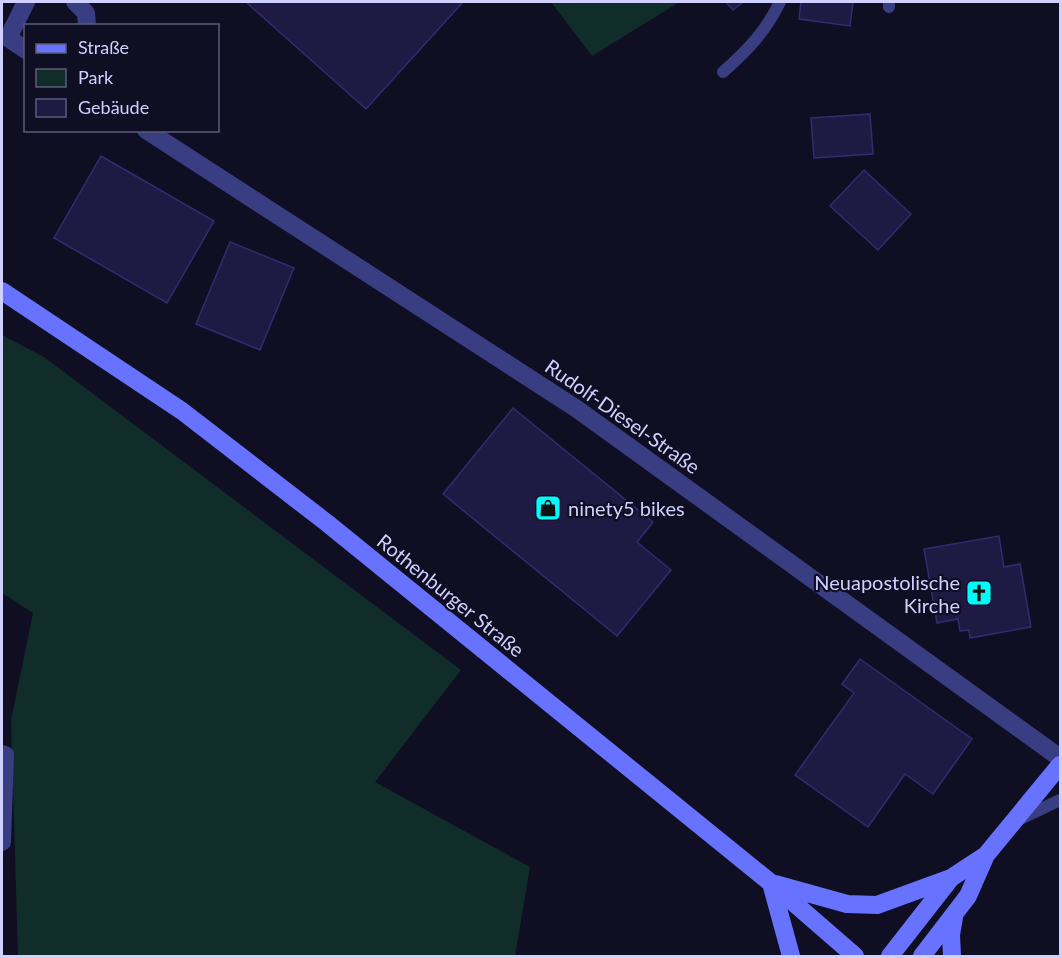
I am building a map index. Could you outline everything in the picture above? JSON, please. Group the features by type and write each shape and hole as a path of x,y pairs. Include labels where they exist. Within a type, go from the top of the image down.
{"main road":[{"name":"Rothenburger Straße","path":"2,291 200,424 327,523 771,883 855,957"},
{"path":"922,957 968,896 986,855 1060,765"},
{"path":"790,957 771,883 847,904 877,905 951,878 986,855"},
{"path":"890,957 951,878"},
{"path":"952,957 951,935 955,914"}],"street":[{"path":"24,49 8,38 26,2"},
{"path":"75,2 86,13 87,24"},
{"name":"Rudolf-Diesel-Straße","path":"149,132 577,408 1060,758"},
{"path":"2,843 4,754"}],"lane":[{"path":"723,72 751,48 763,33 780,2"},
{"path":"1011,823 1060,800"}],"green space":[{"path":"551,2 677,2 678,3 592,56"},
{"path":"2,335 44,357 461,670 375,782 530,867 515,956 18,956 11,720 33,613 2,593"}],"building":[{"path":"246,2 463,2 366,109"},
{"path":"726,2 743,2 733,10"},
{"path":"801,2 853,2 850,26 799,19"},
{"path":"870,114 873,154 814,158 811,118"},
{"path":"101,156 214,221 167,303 54,238"},
{"path":"864,170 911,214 878,250 830,206"},
{"path":"230,242 294,268 260,350 196,324"},
{"name":"ninety5 bikes","path":"513,408 653,522 637,542 671,570 617,636 443,494"},
{"name":"Neuapostolische Kirche","path":"999,536 1004,567 1020,564 1031,627 970,638 969,630 960,631 958,619 937,623 924,549"},
{"path":"860,659 972,739 933,794 905,774 868,827 795,775 854,693 842,684"}],"place":[{"name":"ninety5 bikes","path":"548,508"},
{"name":"Neuapostolische Kirche","path":"979,593"}]}
